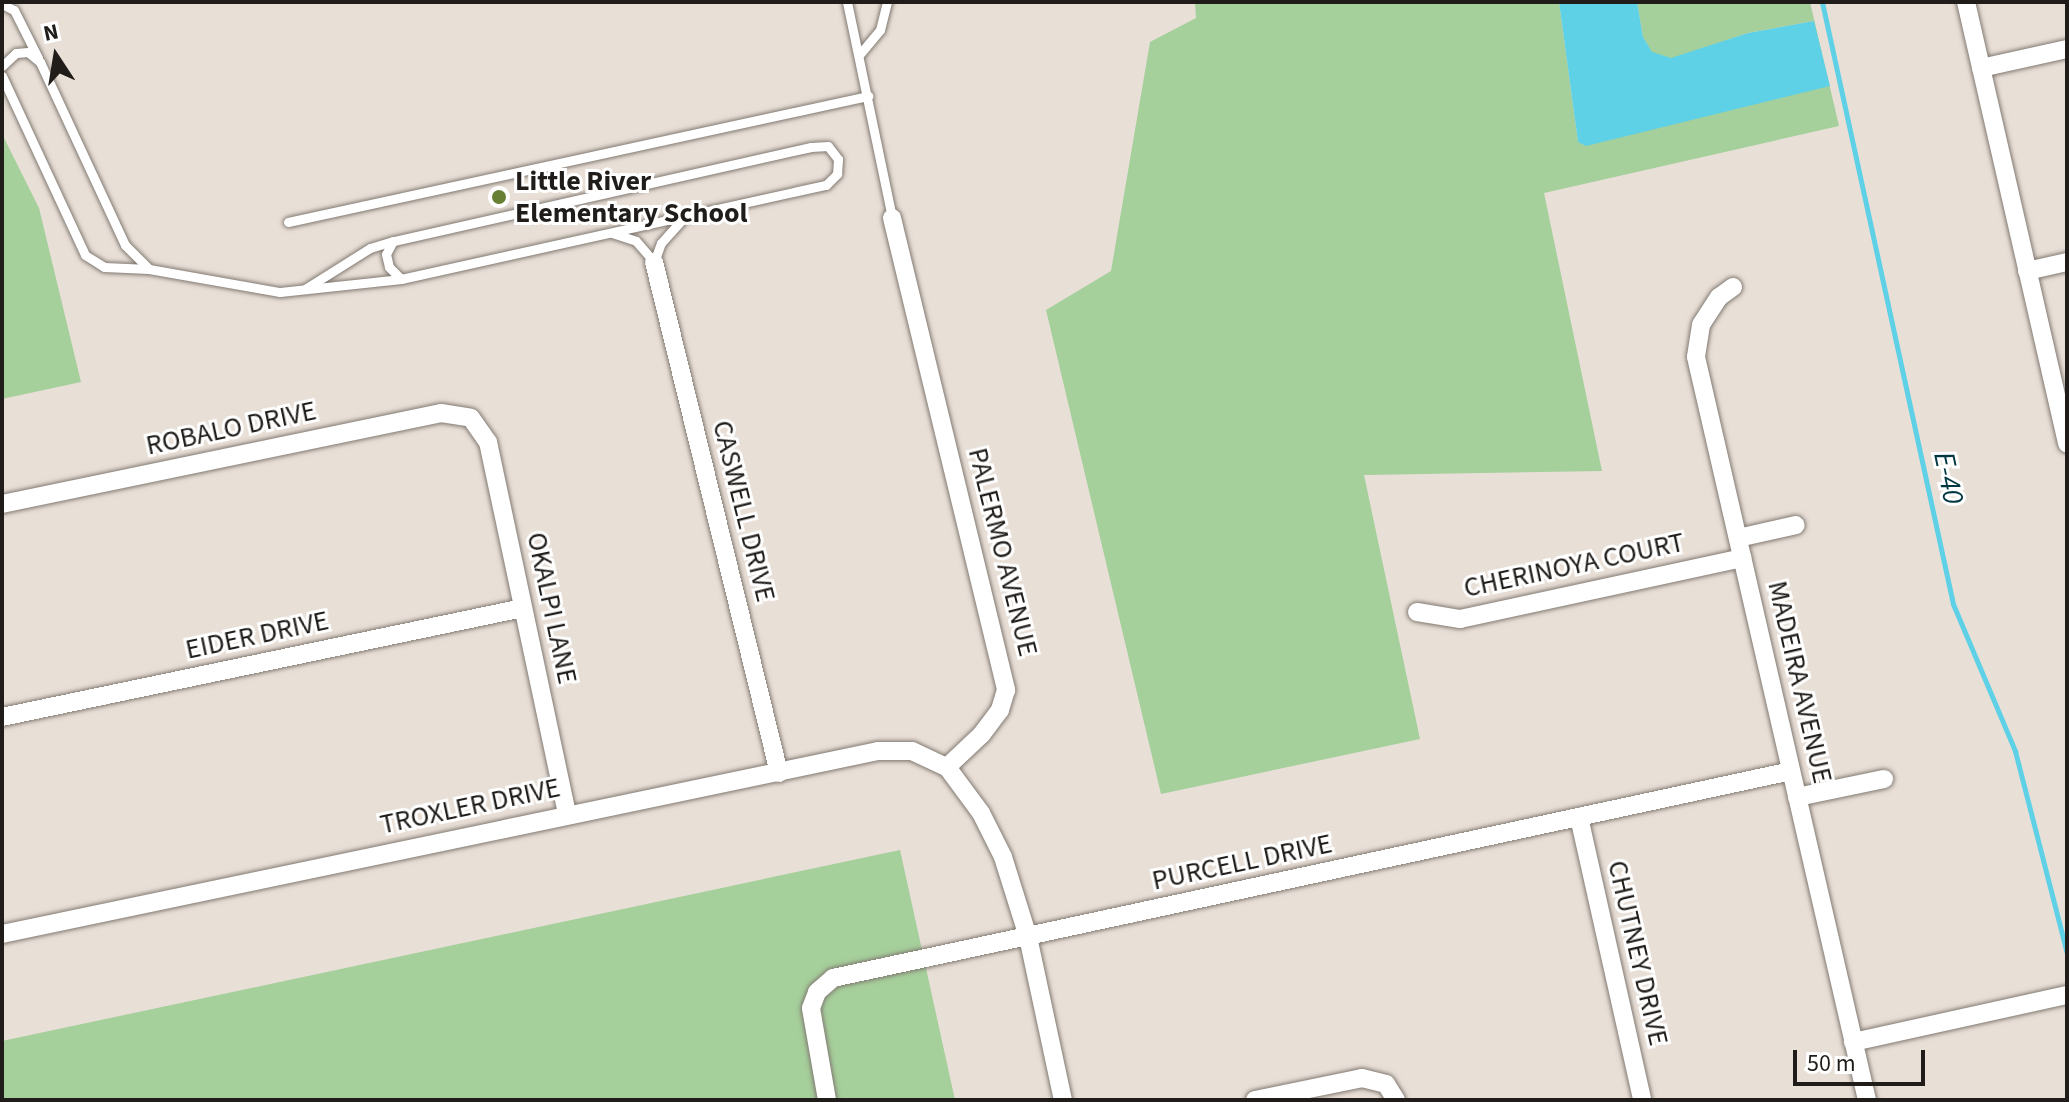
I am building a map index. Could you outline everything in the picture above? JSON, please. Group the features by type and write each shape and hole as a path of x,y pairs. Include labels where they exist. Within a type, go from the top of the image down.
{"street":[{"path":"1966,2 2067,444"},
{"path":"1981,68 2067,49"},
{"name":"PALERMO AVENUE","path":"892,218 1006,690 1000,710 981,735 947,767"},
{"name":"CASWELL DRIVE","path":"654,262 779,773"},
{"path":"2027,271 2067,262"},
{"name":"MADEIRA AVENUE","path":"1733,287 1710,309 1696,347 1867,1100"},
{"name":"ROBALO DRIVE","path":"2,504 441,413 471,418"},
{"name":"OKALPI LANE","path":"471,418 488,442 567,814"},
{"path":"1738,538 1796,525"},
{"name":"CHERINOYA COURT","path":"1417,612 1460,619 1743,558"},
{"name":"EIDER DRIVE","path":"2,717 523,608"},
{"name":"TROXLER DRIVE","path":"2,934 567,814 895,749 930,755 947,767"},
{"path":"947,767 981,813 1003,857 1028,937 1063,1100"},
{"name":"PURCELL DRIVE","path":"827,1100 811,1008 817,992 833,978 1791,771"},
{"path":"1797,797 1884,779"},
{"name":"CHUTNEY DRIVE","path":"1579,817 1642,1100"},
{"path":"1853,1042 2067,995"},
{"path":"1255,1100 1362,1078 1386,1084 1396,1100"}],"lane":[{"path":"847,2 892,218"},
{"path":"859,55 880,30 887,2"},
{"path":"2,4 14,10 125,245 149,269"},
{"path":"2,66 16,53 28,52 40,62"},
{"path":"2,76 85,255 104,267 149,269 280,292 401,279 826,185 837,174 838,159 828,146 811,147 393,241 370,248 305,289"},
{"path":"288,222 868,96"},
{"path":"610,233 636,241 654,262 661,243 685,216"},
{"path":"393,241 386,254 389,267 401,279"}],"green space":[{"path":"1195,2 1559,2 1578,142 1814,21 1748,33 1671,59 1652,53 1643,37 1637,2 1810,2 1839,126 1544,193 1602,471 1364,475 1420,739 1161,794 1046,310 1111,271 1150,42 1196,18"},
{"path":"2,134 39,208 81,382 2,399"},
{"path":"900,850 955,1100 2,1100 2,1041"}],"water":[{"path":"1559,2 1637,2 1643,37 1652,52 1671,58 1748,33 1814,21 1830,86 1586,146 1578,142"}],"waterway":[{"name":"E-40","path":"1822,2 1953,604 2015,751 2067,953"}],"place":[{"name":"Little River Elementary School","path":"499,197"}]}
